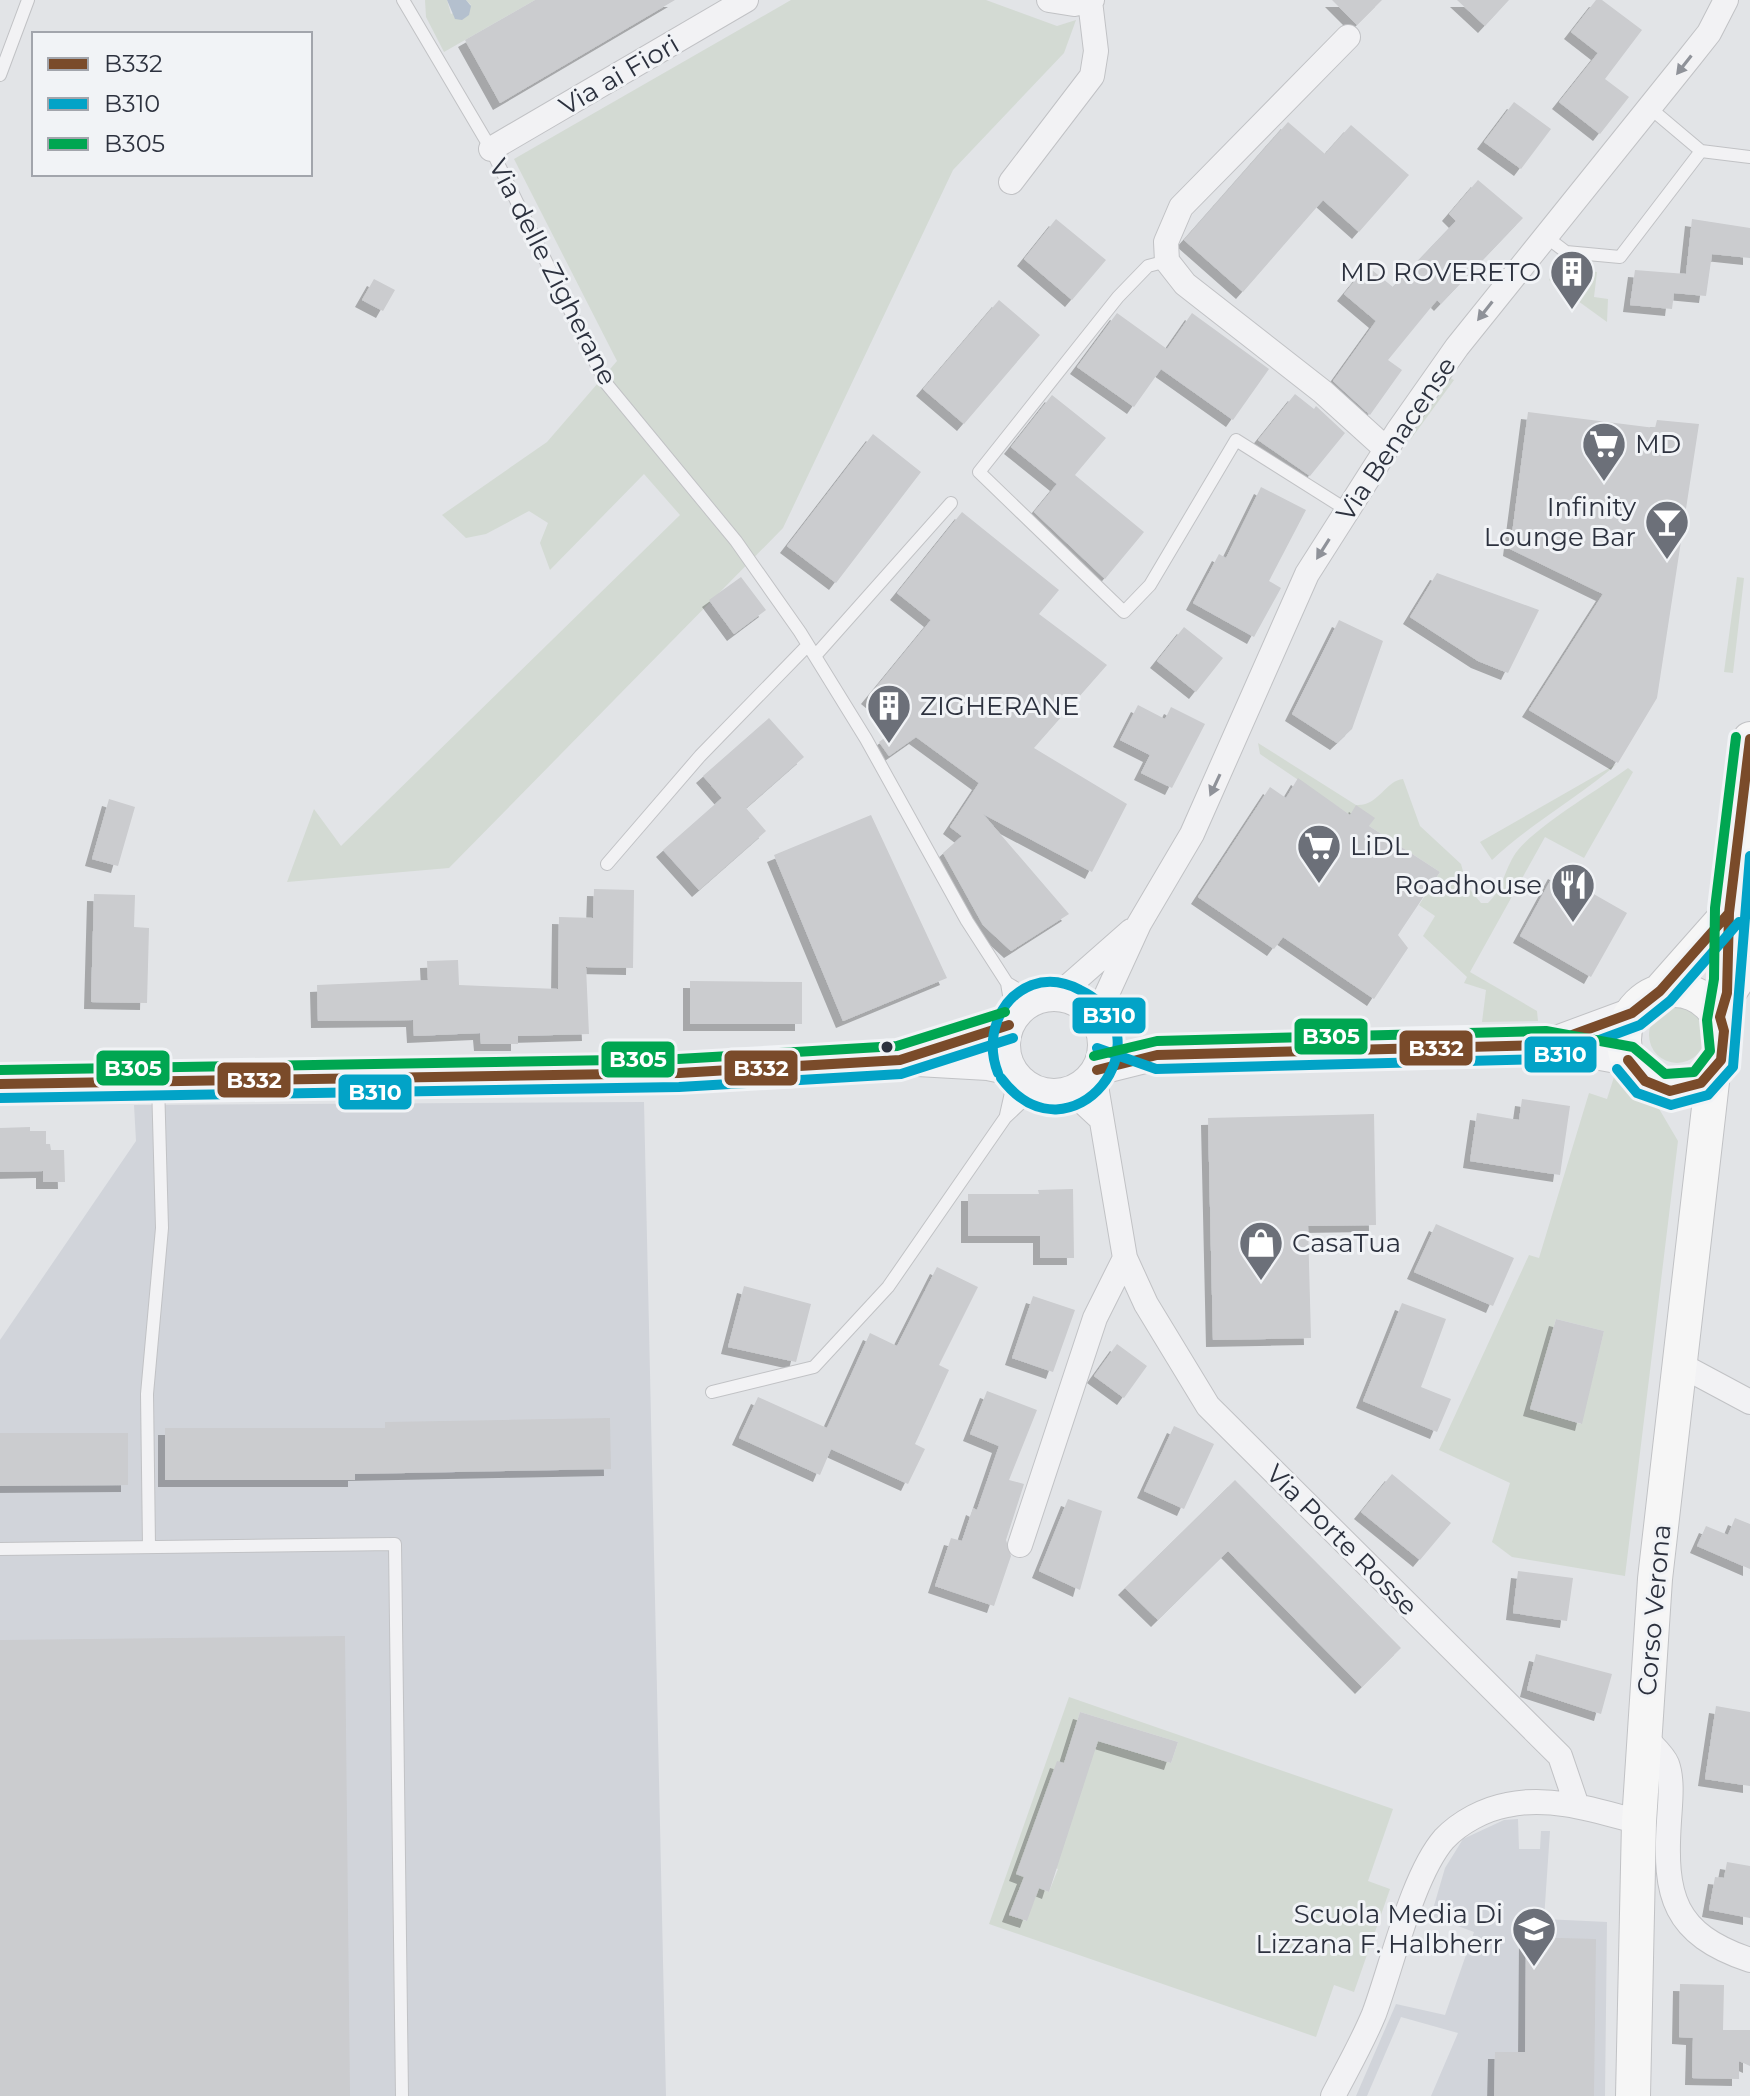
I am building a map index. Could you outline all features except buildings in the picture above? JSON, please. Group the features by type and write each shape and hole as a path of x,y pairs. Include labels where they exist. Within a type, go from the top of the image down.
{"main road":[{"path":"1670,1091 1686,1090 1713,1073 1725,1046 1720,1017 1727,993 1729,913 1750,739"},
{"path":"1705,1126 1670,1091 1645,1081 1628,1060 1625,1030 1632,1013 1648,997 1660,991 1729,913"},
{"path":"1660,991 1688,991 1701,997 1720,1017"},
{"name":"Corso Verona","path":"1633,2096 1639,1822 1655,1579 1713,1073"}],"street":[{"name":"Via ai Fiori","path":"491,149 746,0"},
{"path":"1011,182 1092,76 1096,51 1091,0 1074,4 1049,0"},
{"name":"Via Benacense","path":"1139,924 1169,878 1242,726 1307,574 1347,510 1457,347 1709,33 1726,0"},
{"path":"1348,37 1181,207 1166,242 1167,261 1185,284 1323,392 1386,449"},
{"path":"1014,1072 1006,1053 1029,1010 1139,924"},
{"path":"1087,1078 1102,1053 1099,1028 1139,924"},
{"path":"1720,1017 1750,969"},
{"path":"900,1060 1029,1010 1079,1003 1099,1028 1157,1055"},
{"path":"1545,1045 1632,1013"},
{"path":"0,1084 679,1073 900,1060 988,1065 1014,1072 1040,1092 1157,1055 1545,1045 1628,1060"},
{"name":"Via Porte Rosse","path":"1087,1078 1100,1118 1125,1258 1146,1304 1208,1406 1560,1756 1577,1806"},
{"path":"1020,1545 1095,1318 1125,1258"},
{"path":"1679,1364 1750,1402"},
{"path":"1643,1735 1667,1764 1670,1800 1667,1871 1676,1907 1695,1933 1712,1945 1750,1960"},
{"path":"1333,2096 1363,2041 1428,1865 1443,1840 1481,1814 1509,1804 1577,1806 1639,1822"}],"lane":[{"path":"0,75 28,0"},
{"name":"Via delle Zigherane","path":"403,0 491,149 605,382 736,541 812,651 967,921 1007,983 1029,1010"},
{"path":"1650,108 1701,151 1750,157"},
{"path":"1545,236 1566,252 1620,257 1701,151"},
{"path":"1167,261 1148,266 1118,297 979,472 1124,612 1150,585 1236,440 1347,510"},
{"path":"607,864 700,756 812,651 951,503"},
{"name":"Via delle Zigherane","path":"1007,983 1029,1010"},
{"path":"1005,1118 1014,1072"},
{"path":"149,1546 147,1394 162,1228 157,1080"},
{"path":"712,1392 814,1367 888,1287 1005,1118 1023,1101 1040,1092"},
{"path":"0,1549 395,1544 402,2096"}],"shaded area":[{"path":"425,0 447,0 451,14 471,5 466,0 535,0 444,52 426,17"},
{"path":"791,0 986,0 1057,26 1076,20 1064,53 953,170 783,528 449,868 287,882 314,809 341,846 680,515 644,474 550,570 540,543 548,523 529,511 486,534 466,538 442,515 547,442 617,361 514,159"},
{"path":"1559,267 1597,272 1594,297 1608,299 1607,322 1549,280"},
{"path":"1447,376 1454,380 1411,439 1408,437"},
{"path":"1737,577 1744,578 1733,673 1724,672"},
{"path":"1258,743 1356,805 1370,802 1397,780 1403,779 1420,826 1461,864 1467,886 1481,903 1488,903 1493,897 1514,856 1528,839 1628,768 1633,772 1584,858 1545,837 1470,972 1537,1011 1538,1021 1482,1022 1486,990 1464,983 1467,977 1423,936 1435,916 1419,905 1440,872 1369,826 1374,818 1357,806 1350,815 1260,754"},
{"path":"1618,763 1492,860 1480,842"},
{"path":"1677,1007 1697,1015 1705,1035 1697,1055 1677,1063 1657,1055 1649,1035 1657,1015"},
{"path":"1614,1077 1658,1107 1678,1141 1625,1576 1512,1557 1492,1542 1510,1483 1439,1450 1529,1255 1539,1258 1589,1093 1607,1099","holes":["1556,1319 1604,1331 1581,1424 1530,1409"]},
{"path":"644,1102 666,2096 0,2096 0,1340 136,1141 134,1105"},
{"path":"1069,1697 1393,1809 1368,1881 1390,1889 1354,1992 1334,1985 1316,2037 989,1924","holes":["1080,1712 1178,1742 1171,1763 1098,1741 1049,1785 1064,1763","1038,1861 1058,1869 1049,1892 1039,1888 1026,1921 1010,1914 1024,1877"]},
{"name":"Scuola Media Di Lizzana F. Halbherr","path":"1518,1819 1519,1849 1540,1849 1541,1831 1550,1831 1544,1919 1607,1922 1605,2096 1431,2096 1458,2033 1401,2017 1367,2096 1356,2096 1396,2004 1445,2015 1474,1932 1431,1916 1445,1868 1463,1839 1504,1820"}],"water":[{"path":"447,0 466,0 471,6 469,15 462,20 455,19"}],"transit line":[{"name":"B305","path":"1094,1056 1157,1041 1546,1031 1633,1047 1665,1074 1694,1072 1710,1051 1707,1020 1714,979 1715,908 1736,737"},
{"name":"B332","path":"1628,1060 1645,1081 1670,1091 1701,1083 1721,1060 1724,1031 1720,1017 1727,993 1729,913 1750,739"},
{"name":"B310","path":"1617,1069 1637,1093 1671,1105 1708,1095 1733,1067 1750,856"},
{"name":"B332","path":"1097,1070 1157,1055 1545,1045 1632,1013 1660,991 1729,913"},
{"name":"B310","path":"1097,1048 1156,1069 1548,1059 1640,1025 1670,1001 1739,922"},
{"name":"B310","path":"998,1073 993,1047 997,1022 1002,1010 1020,991 1038,983 1063,983 1080,990 1106,1010 1117,1036 1115,1062 1102,1085 1082,1102 1056,1109 1028,1102 1001,1078"},
{"name":"B305","path":"0,1070 678,1059 897,1046 1005,1012"},
{"name":"B332","path":"0,1084 679,1073 900,1060 1009,1025"},
{"name":"B310","path":"0,1098 679,1087 901,1074 1013,1038"}],"place":[{"name":"MD ROVERETO","path":"1572,311"},
{"name":"MD","path":"1604,483"},
{"name":"Infinity Lounge Bar","path":"1667,561"},
{"name":"ZIGHERANE","path":"889,745"},
{"name":"LiDL","path":"1319,885"},
{"name":"Roadhouse","path":"1573,924"},
{"name":"CasaTua","path":"1261,1282"},
{"name":"Scuola Media Di Lizzana F. Halbherr","path":"1534,1968"}]}
